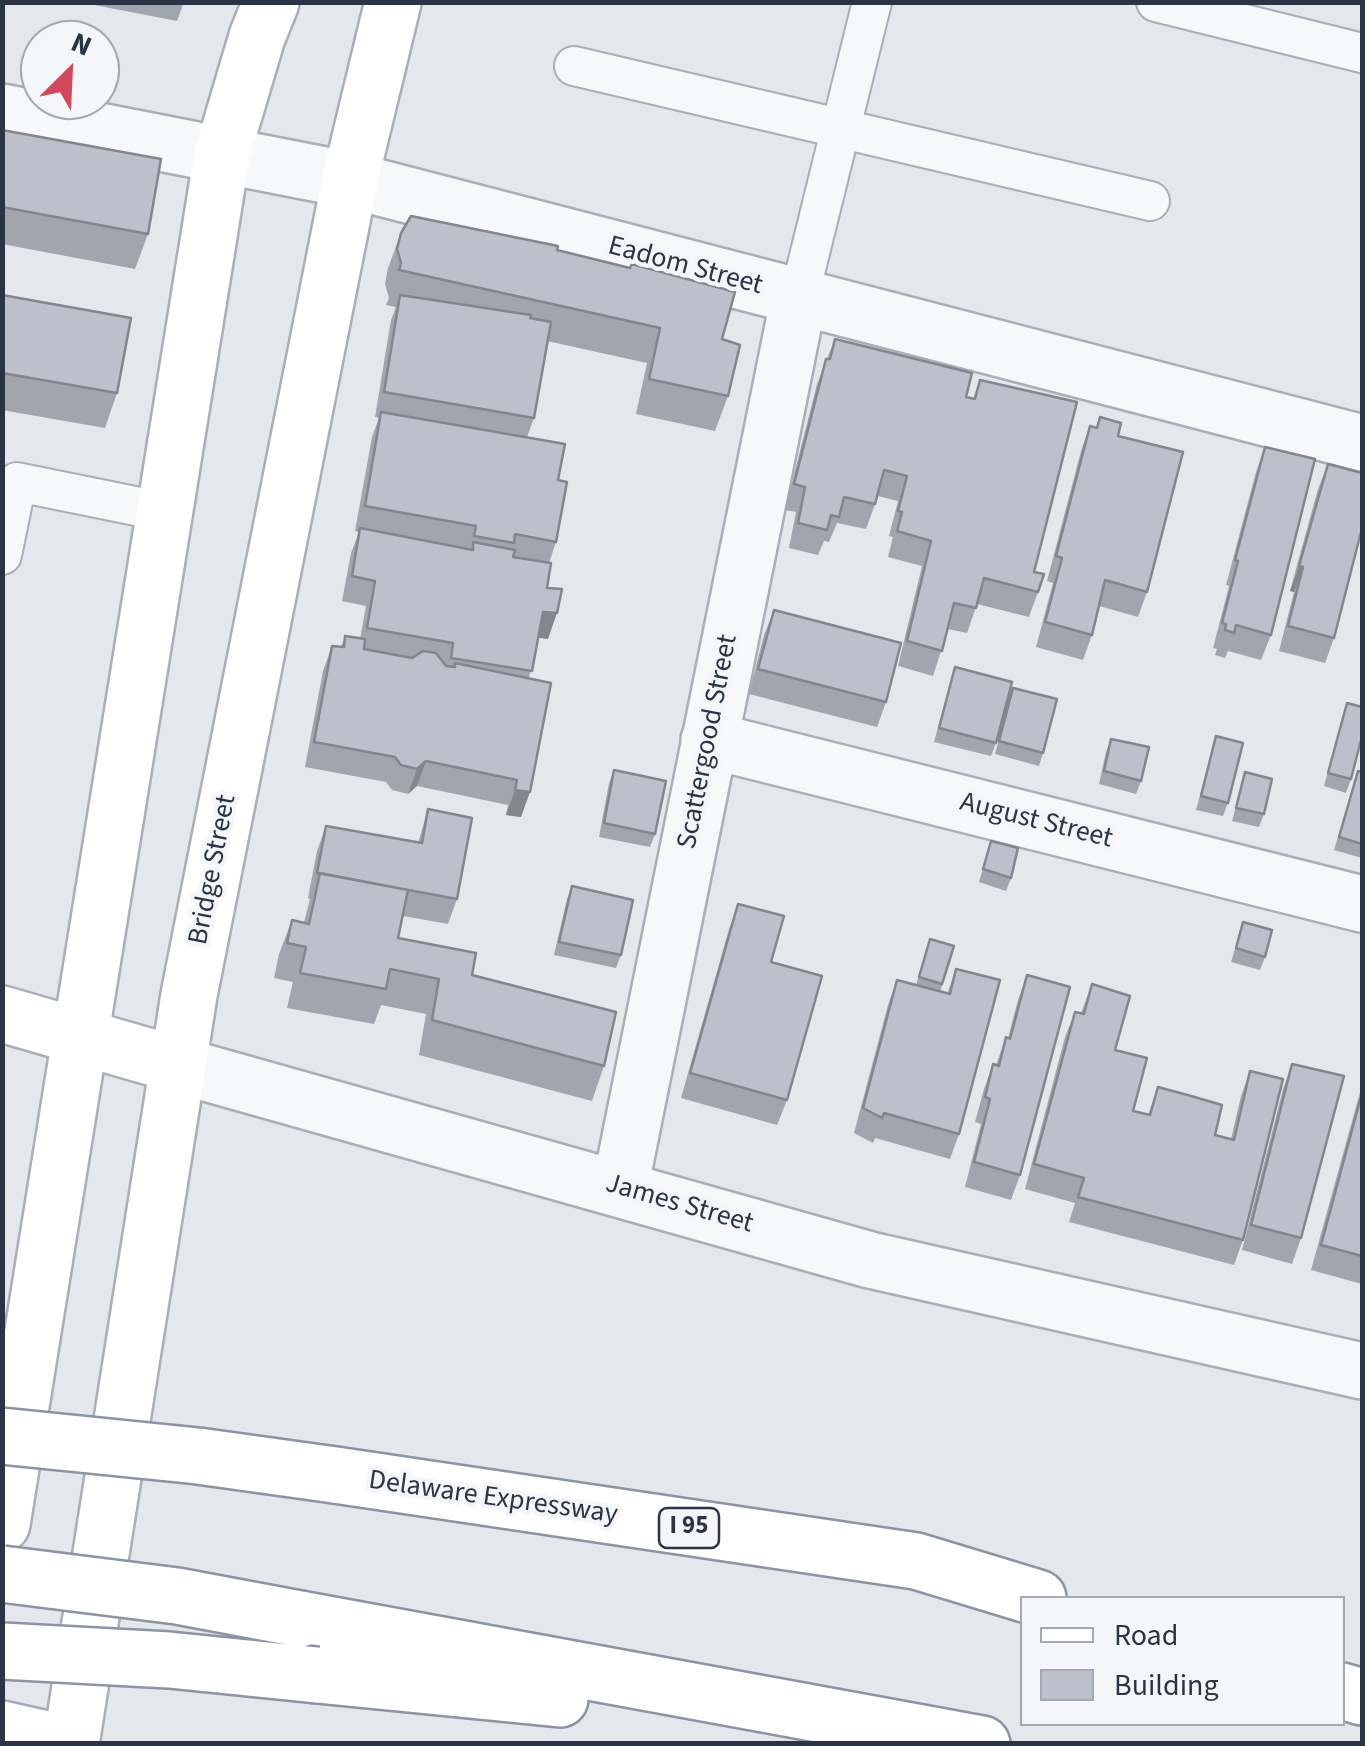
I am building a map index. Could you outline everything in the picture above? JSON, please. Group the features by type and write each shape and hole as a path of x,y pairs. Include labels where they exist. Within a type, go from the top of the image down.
{"main road":[{"path":"2,1524 222,155 271,2"},
{"name":"Bridge Street","path":"70,1744 189,995 350,180 393,2"},
{"name":"James Street","path":"2,1014 178,1065"},
{"name":"Delaware Expressway","path":"2,1436 198,1456 916,1561 1031,1596"},
{"path":"2,1574 176,1596 974,1742"},
{"path":"2,1652 169,1660 974,1742"},
{"path":"2,1729 70,1744"}],"street":[{"name":"Eadom Street","path":"2,112 350,180 1362,443"},
{"name":"Scattergood Street","path":"620,1188 800,297"},
{"name":"August Street","path":"709,740 1362,904"},
{"name":"James Street","path":"178,1065 870,1260 1362,1371"}],"lane":[{"path":"800,297 872,2"},
{"path":"1156,2 1362,54"},
{"path":"574,66 1150,201"},
{"path":"2,555 17,482 165,512"}],"building":[{"path":"2,130 161,159 148,234 2,207"},
{"path":"411,216 558,246 557,250 630,268 632,264 735,292 722,339 740,345 728,396 649,379 660,328 399,270 397,249"},
{"path":"2,295 131,318 117,393 2,373"},
{"path":"400,295 531,315 530,318 551,322 534,418 384,392"},
{"path":"835,339 972,373 966,397 975,399 980,380 1077,402 1034,572 1044,574 1038,592 984,578 976,608 954,603 942,651 907,641 931,541 897,531 907,476 884,470 875,504 844,497 839,517 831,515 827,530 798,523 805,487 794,484 826,359 830,359"},
{"path":"381,412 565,444 558,480 567,482 556,542 515,534 514,543 474,536 476,526 365,506"},
{"path":"1100,417 1121,423 1118,436 1183,452 1147,592 1105,580 1092,635 1045,622 1062,558 1056,556 1090,426 1097,428"},
{"path":"1265,447 1315,459 1271,635 1236,625 1234,633 1225,630 1226,624 1222,623"},
{"path":"1328,464 1362,473 1362,528 1334,638 1288,626 1303,567 1299,566"},
{"path":"360,528 473,550 473,542 515,550 513,557 551,563 547,588 562,589 557,613 543,612 532,671 451,658 453,643 367,628 375,581 352,576"},
{"path":"774,610 901,643 886,702 758,669"},
{"path":"345,636 365,639 364,649 412,658 423,651 436,653 446,666 455,667 455,663 551,683 530,792 515,790 517,780 426,761 417,769 401,765 395,757 314,742 332,646 344,647"},
{"path":"955,667 1012,682 996,743 939,728"},
{"path":"1013,688 1057,699 1043,753 999,741"},
{"path":"1347,703 1362,707 1362,736 1351,779 1328,773"},
{"path":"1216,736 1243,743 1228,803 1201,796"},
{"path":"1111,739 1149,747 1141,781 1104,771"},
{"path":"614,770 666,781 655,834 604,823"},
{"path":"1358,771 1362,772 1362,844 1339,837"},
{"path":"1245,772 1272,779 1264,814 1236,808"},
{"path":"428,809 472,818 457,899 317,873 326,826 422,843"},
{"path":"991,841 1018,848 1011,878 983,869"},
{"path":"320,873 408,890 398,938 476,953 472,975 616,1012 604,1066 432,1020 439,979 390,969 386,989 300,973 306,947 287,943 292,920 309,924"},
{"path":"572,886 633,900 621,955 559,942"},
{"path":"738,904 784,916 771,962 822,976 787,1100 690,1073"},
{"path":"1243,922 1272,930 1265,957 1236,948"},
{"path":"930,939 954,946 942,984 919,977"},
{"path":"956,969 1000,980 959,1134 884,1113 882,1118 863,1108 897,980 950,994"},
{"path":"1027,975 1070,987 1020,1175 974,1162 990,1099 985,1097 993,1064 999,1066 1006,1037 1010,1039"},
{"path":"1092,984 1130,996 1115,1050 1147,1058 1133,1111 1150,1115 1158,1087 1191,1096 1222,1105 1215,1135 1234,1140 1250,1071 1283,1079 1243,1240 1078,1197 1084,1178 1034,1164 1075,1012 1084,1014"},
{"path":"1292,1064 1344,1076 1301,1238 1251,1225"},
{"path":"1362,1093 1362,1256 1321,1245"}]}
